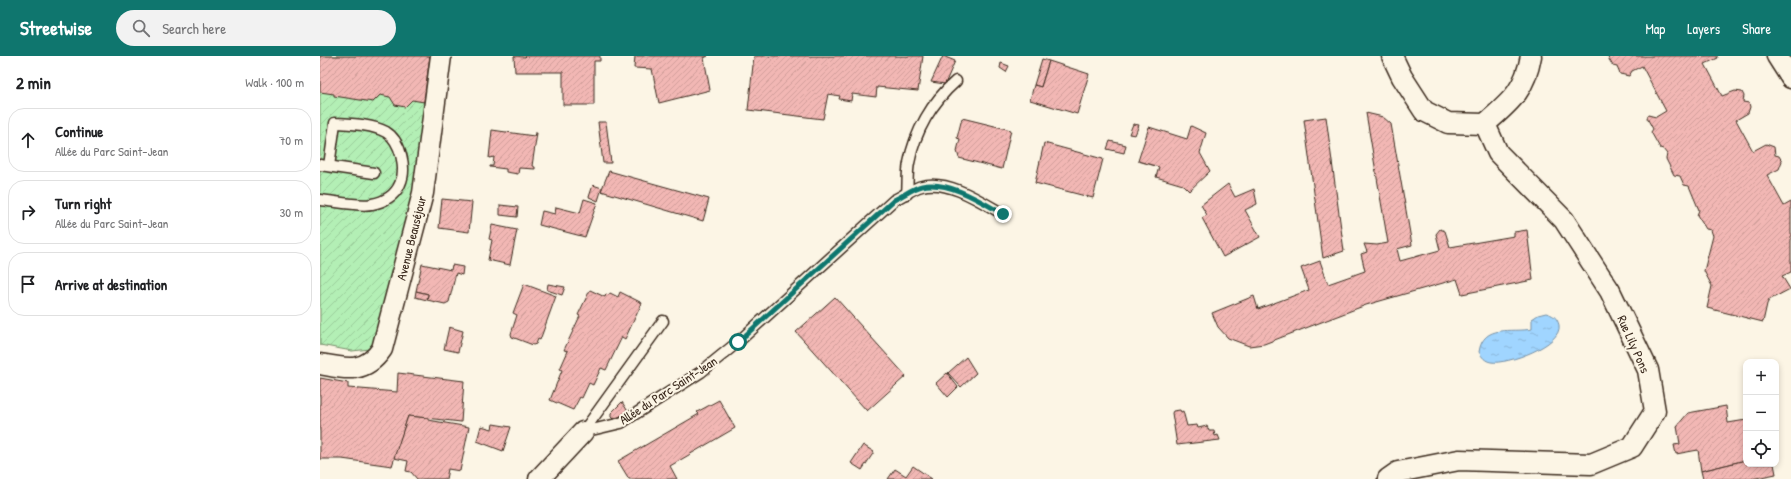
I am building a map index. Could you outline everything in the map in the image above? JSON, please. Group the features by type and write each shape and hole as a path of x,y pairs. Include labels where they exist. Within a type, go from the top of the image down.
{"street":[{"name":"Avenue Beauséjour","path":"320,364 349,370 360,367 376,358 382,349 423,193 441,56"},
{"path":"1392,56 1402,77 1424,111 1448,123 1485,124 1513,100 1523,85 1530,56"},
{"path":"1777,56 1791,78"},
{"name":"Rue Lily Pons","path":"1388,479 1398,472 1459,460 1591,464 1632,447 1655,411 1648,370 1610,291 1564,220 1498,153 1485,124"},
{"name":"Allée du Parc Saint-Jean","path":"539,479 584,432"}],"lane":[{"path":"907,194 908,164 915,140 926,115 945,90 956,81"},
{"path":"320,200 370,205 388,199 400,184 403,167 398,144 386,132 364,125 335,123 325,166 374,173"},
{"name":"Allée du Parc Saint-Jean","path":"584,432 621,423 701,372 738,342 894,200 922,186 942,186 974,197 1003,214"},
{"name":"Allée du Parc Saint-Jean","path":"584,432 664,321"}],"green space":[{"path":"320,56 436,56 417,185 380,336 370,349 352,351 320,345"}],"water":[{"path":"1546,313 1554,317 1559,325 1558,332 1552,340 1543,346 1520,357 1498,362 1487,361 1479,352 1486,337 1492,333 1507,330 1532,329 1532,319 1538,315"}],"building":[{"path":"320,56 430,56 424,102 412,100 405,107 395,105 390,97 380,95 373,102 334,96 334,94 320,92"},
{"path":"514,56 600,56 600,61 594,61 594,105 563,105 563,72 515,72"},
{"path":"635,56 708,56 704,58 710,90 659,103 652,69 634,68"},
{"path":"754,56 923,56 918,91 877,87 876,97 852,94 851,101 839,99 840,96 828,94 823,119 748,110"},
{"path":"943,56 955,61 945,84 931,82"},
{"path":"1607,56 1717,56 1718,58 1705,64 1722,96 1735,91 1742,92 1744,96 1743,102 1749,103 1750,107 1748,113 1736,120 1753,151 1766,144 1774,147 1775,155 1779,156 1782,161 1779,169 1767,175 1784,206 1791,202 1791,272 1782,276 1790,289 1769,300 1763,322 1707,308 1712,286 1704,271 1713,236 1711,230 1706,229 1697,215 1699,210 1689,186 1684,185 1680,176 1674,175 1666,159 1667,154 1660,148 1651,132 1653,129 1647,118 1648,115 1656,117 1666,111 1642,66 1632,71 1629,76 1620,74 1617,67 1613,66"},
{"path":"1042,59 1049,61 1041,87 1034,85"},
{"path":"1049,61 1089,74 1077,114 1030,100 1034,85 1041,87"},
{"path":"1001,63 1009,66 1006,72 1000,68"},
{"path":"1366,113 1383,117 1391,124 1412,245 1397,249 1400,261 1440,250 1436,234 1440,229 1445,231 1450,247 1514,236 1514,232 1527,230 1533,280 1462,294 1457,279 1366,305 1264,344 1249,346 1228,338 1218,327 1212,313 1254,296 1258,309 1309,290 1301,268 1320,261 1328,284 1365,271 1361,254 1367,252 1364,244 1377,245 1388,243"},
{"path":"1326,117 1344,251 1323,258 1304,120"},
{"path":"962,118 1011,130 1002,169 959,158 957,151 960,139 957,138"},
{"path":"598,122 606,122 611,163 603,163"},
{"path":"1133,124 1139,125 1135,135 1129,134"},
{"path":"1191,126 1206,133 1200,153 1210,171 1189,191 1183,185 1156,177 1159,167 1138,161 1149,127 1187,139"},
{"path":"492,130 534,136 535,133 537,133 532,166 535,167 535,169 519,168 518,174 506,172 506,169 490,167 493,166 494,157 489,158"},
{"path":"1110,141 1126,145 1124,153 1107,149"},
{"path":"1044,143 1103,159 1093,198 1035,183"},
{"path":"609,171 709,199 703,221 601,191"},
{"path":"1228,184 1235,197 1254,189 1257,204 1245,210 1260,237 1223,257 1202,218 1207,215 1201,205"},
{"path":"593,185 602,188 598,201 589,197"},
{"path":"442,199 472,202 469,232 439,228"},
{"path":"584,199 597,203 585,237 539,225 542,211 555,214 556,207 580,213"},
{"path":"500,205 518,207 517,217 500,215"},
{"path":"492,225 517,230 510,265 488,260 492,240 489,239"},
{"path":"422,264 451,270 452,265 463,267 462,275 456,273 449,302 445,304 427,300 428,294 416,291"},
{"path":"524,284 556,296 540,340 538,339 536,344 533,345 512,337 511,334 517,315 513,313"},
{"path":"548,284 565,287 562,295 547,290"},
{"path":"590,290 605,297 606,294 609,295 610,293 618,297 620,292 642,303 625,339 622,337 606,370 601,368 593,385 589,383 582,398 580,397 573,410 550,400 562,370 560,369 568,351 564,350"},
{"path":"416,291 428,294 427,300 415,297"},
{"path":"835,297 906,376 867,411 796,332"},
{"path":"449,327 463,331 458,352 444,349"},
{"path":"966,357 976,373 961,387 948,373"},
{"path":"398,373 464,381 461,422 408,416 392,466 342,459 320,459 320,378 348,383 348,388 397,392"},
{"path":"947,373 958,387 948,397 936,383"},
{"path":"719,400 735,428 670,466 677,479 629,479 618,461 699,414 697,412"},
{"path":"622,402 629,413 613,419 611,417 611,413"},
{"path":"1726,406 1728,423 1743,420 1743,461 1701,471 1698,450 1676,454 1674,445 1680,444 1677,426 1688,413"},
{"path":"1180,410 1181,412 1183,411 1187,426 1197,425 1198,428 1207,426 1209,431 1214,431 1215,436 1218,435 1220,440 1177,445 1172,413 1173,411"},
{"path":"408,416 428,418 428,420 469,427 460,471 448,469 446,479 417,479 411,472 406,471 408,461 394,458"},
{"path":"493,424 511,427 503,451 477,441 481,426 492,429"},
{"path":"863,445 874,452 862,470 851,463"},
{"path":"1743,461 1743,467 1775,467 1776,474 1751,479 1703,479 1701,471"},
{"path":"913,466 932,479 888,479 895,469 906,476"}],"route":[{"path":"738,342 868,226 894,200 922,186 942,186 974,197 1003,214"}]}
